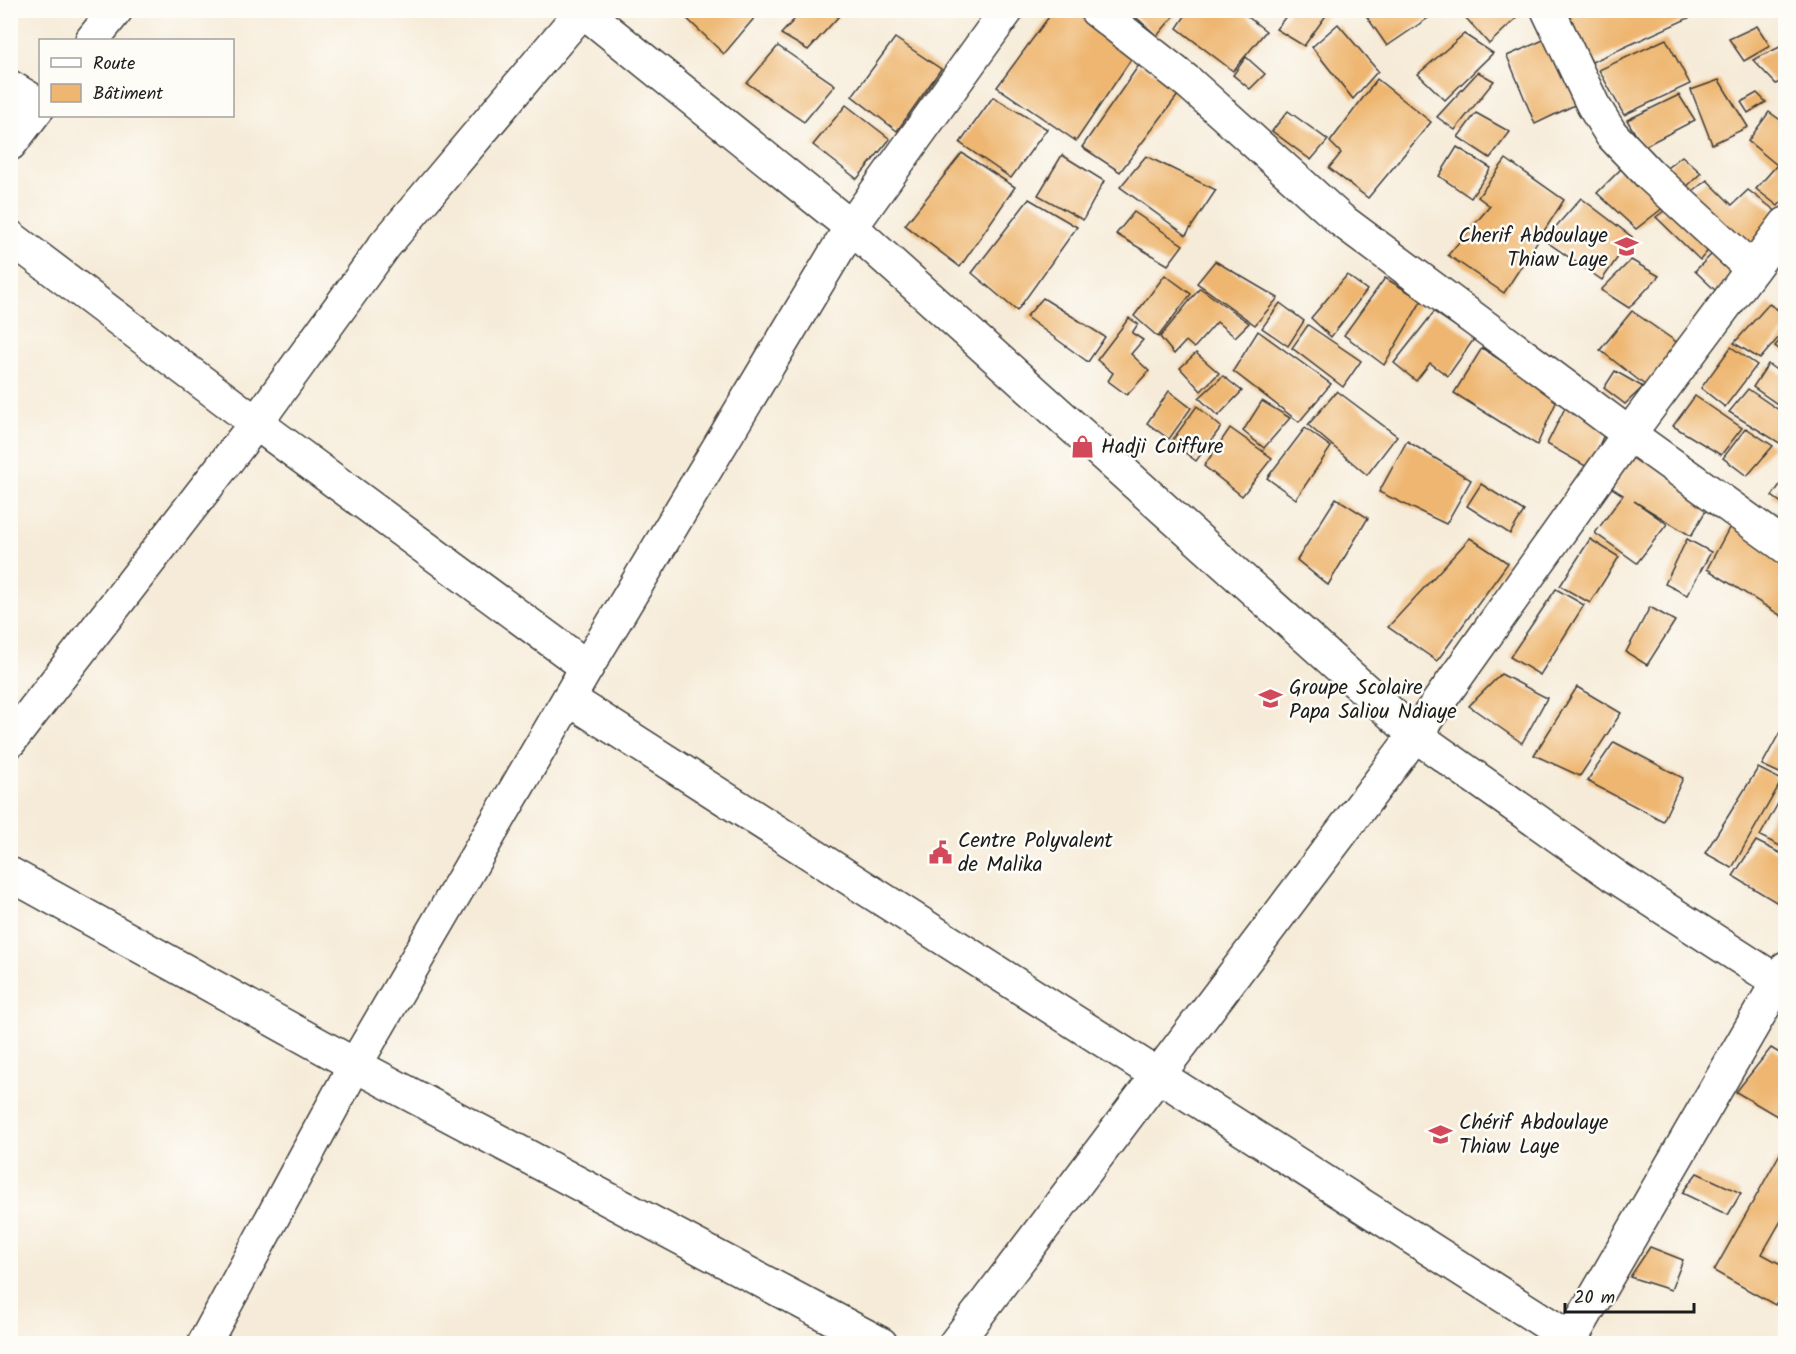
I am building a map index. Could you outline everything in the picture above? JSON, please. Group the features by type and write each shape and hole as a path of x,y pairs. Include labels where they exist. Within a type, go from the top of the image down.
{"street":[{"path":"93,39 116,10"},
{"path":"204,1344 355,1065 586,668 851,227 1006,10"},
{"path":"1096,10 1189,83 1341,220 1785,547"},
{"path":"1548,10 1593,105 1617,142 1752,269"},
{"path":"10,741 256,423 385,245 582,11 851,227 1415,735 1616,877 1783,979 1569,1341 569,699"},
{"path":"10,87 39,104"},
{"path":"10,144 39,106"},
{"path":"955,1344 1415,735 1629,434 1785,224"},
{"path":"10,237 586,668"},
{"path":"10,874 355,1065 881,1344"}],"building":[{"path":"678,10 761,10 724,54"},
{"path":"803,10 832,10 839,16 808,50 781,34"},
{"path":"1054,10 1072,10 1136,52 1076,141 997,87"},
{"path":"1128,10 1179,10 1157,36"},
{"path":"1189,10 1239,10 1266,31 1233,71 1177,28"},
{"path":"1291,10 1330,10 1304,46 1276,29"},
{"path":"1378,10 1440,10 1387,46 1367,17"},
{"path":"1459,10 1525,10 1489,44"},
{"path":"1563,10 1687,10 1691,17 1592,62"},
{"path":"1338,24 1378,71 1353,99 1312,47"},
{"path":"1757,26 1770,46 1744,61 1729,39"},
{"path":"1464,34 1493,53 1445,100 1418,74"},
{"path":"1557,34 1581,102 1535,124 1507,56"},
{"path":"895,38 941,69 897,131 852,96"},
{"path":"1666,39 1690,84 1624,115 1599,70"},
{"path":"1786,44 1786,77 1776,84 1753,60"},
{"path":"778,46 835,85 804,122 747,83"},
{"path":"1246,57 1265,74 1250,89 1233,75"},
{"path":"1139,65 1184,87 1120,172 1082,147"},
{"path":"1478,72 1494,81 1455,130 1437,117"},
{"path":"1377,79 1431,122 1368,198 1329,168 1341,153 1330,142"},
{"path":"1719,80 1748,127 1712,144 1691,90"},
{"path":"1757,93 1766,102 1748,113 1741,102"},
{"path":"1679,95 1695,120 1643,147 1627,120"},
{"path":"993,97 1047,129 1011,178 960,143"},
{"path":"846,105 890,139 857,179 813,145"},
{"path":"1288,111 1328,140 1311,160 1272,131"},
{"path":"1769,112 1786,124 1786,197 1778,206 1756,189 1777,165 1748,141"},
{"path":"1476,113 1510,132 1490,158 1458,137"},
{"path":"1457,147 1491,168 1471,198 1439,176"},
{"path":"962,153 1015,187 960,267 905,225"},
{"path":"1062,155 1104,181 1083,220 1038,195"},
{"path":"1146,156 1216,190 1186,235 1120,187"},
{"path":"1682,156 1701,173 1682,191 1662,172"},
{"path":"1506,159 1564,200 1504,293 1448,255 1490,206 1478,197"},
{"path":"1628,162 1673,200 1636,229 1597,193"},
{"path":"1707,180 1732,205 1748,190 1781,215 1749,253 1689,194"},
{"path":"1581,198 1632,237 1602,280 1544,240"},
{"path":"1029,199 1077,227 1017,311 972,273"},
{"path":"1676,202 1718,239 1700,260 1656,217"},
{"path":"1134,212 1183,245 1168,265 1116,234"},
{"path":"1721,245 1741,262 1717,292 1695,271"},
{"path":"1631,260 1659,276 1629,308 1601,290"},
{"path":"1215,261 1278,298 1255,325 1197,283"},
{"path":"1165,275 1191,294 1158,337 1134,316"},
{"path":"1347,275 1367,290 1331,337 1311,318"},
{"path":"1385,278 1422,300 1384,365 1344,335"},
{"path":"1200,288 1249,323 1235,337 1217,322 1194,348 1186,341 1174,354 1160,337"},
{"path":"1043,298 1105,337 1088,362 1026,317"},
{"path":"1280,303 1304,321 1288,346 1262,328"},
{"path":"1769,304 1786,315 1786,329 1760,359 1734,343"},
{"path":"1632,311 1685,348 1655,393 1600,350"},
{"path":"1434,312 1474,339 1448,376 1430,363 1416,381 1394,363"},
{"path":"1129,318 1138,324 1132,333 1143,340 1131,354 1149,371 1127,395 1108,381 1113,373 1097,360"},
{"path":"1308,325 1361,361 1343,387 1292,348"},
{"path":"1258,331 1331,384 1299,422 1233,371"},
{"path":"1786,333 1786,354 1775,346"},
{"path":"1731,347 1757,365 1725,407 1701,388"},
{"path":"1482,348 1558,398 1537,445 1454,393"},
{"path":"1196,353 1219,373 1201,391 1180,368"},
{"path":"1768,364 1786,377 1786,410 1753,387"},
{"path":"1615,371 1643,387 1625,404 1604,388"},
{"path":"1223,376 1242,391 1218,416 1199,398"},
{"path":"1748,389 1786,415 1786,447 1729,412"},
{"path":"1169,391 1191,408 1169,439 1147,423"},
{"path":"1337,391 1397,436 1367,475 1308,425"},
{"path":"1695,396 1742,428 1721,455 1673,426"},
{"path":"1262,401 1290,418 1264,448 1243,431"},
{"path":"1197,406 1221,427 1196,461 1171,442"},
{"path":"1566,406 1607,428 1589,468 1547,444"},
{"path":"1230,428 1272,458 1242,496 1204,466"},
{"path":"1305,428 1331,447 1296,499 1267,478"},
{"path":"1746,428 1773,446 1747,476 1723,458"},
{"path":"1407,441 1471,480 1446,524 1379,492"},
{"path":"1636,446 1712,500 1691,536 1634,501 1667,524 1637,563 1595,533 1623,495 1612,488"},
{"path":"1786,476 1786,506 1772,496"},
{"path":"1481,484 1524,511 1510,534 1467,506"},
{"path":"1336,498 1368,518 1328,585 1297,560"},
{"path":"1734,519 1786,556 1786,619 1707,569"},
{"path":"1470,538 1508,563 1437,661 1388,627"},
{"path":"1590,539 1619,557 1590,603 1560,586"},
{"path":"1687,539 1711,552 1687,595 1665,584"},
{"path":"1556,589 1584,605 1540,675 1510,657"},
{"path":"1650,607 1675,621 1647,665 1626,652"},
{"path":"1501,674 1547,698 1522,743 1469,706"},
{"path":"1577,687 1621,713 1580,776 1534,755"},
{"path":"1786,721 1786,776 1762,765"},
{"path":"1614,742 1683,778 1663,821 1587,781"},
{"path":"1758,768 1782,780 1732,868 1705,853"},
{"path":"1786,789 1786,849 1760,836"},
{"path":"1756,841 1786,856 1786,908 1733,876"},
{"path":"1771,1048 1786,1057 1786,1077 1780,1087 1786,1091 1786,1113 1782,1119 1736,1092"},
{"path":"1786,1143 1786,1212 1762,1254 1786,1267 1786,1286 1775,1305 1714,1271"},
{"path":"1697,1173 1741,1193 1728,1215 1682,1193"},
{"path":"1650,1247 1683,1260 1671,1290 1630,1277"}],"place":[{"name":"Cherif Abdoulaye Thiaw Laye","path":"1626,247"},
{"name":"Hadji Coiffure","path":"1083,446"},
{"name":"Groupe Scolaire Papa Saliou Ndiaye","path":"1271,699"},
{"name":"Centre Polyvalent de Malika","path":"940,852"},
{"name":"Chérif Abdoulaye Thiaw Laye","path":"1441,1134"}]}
